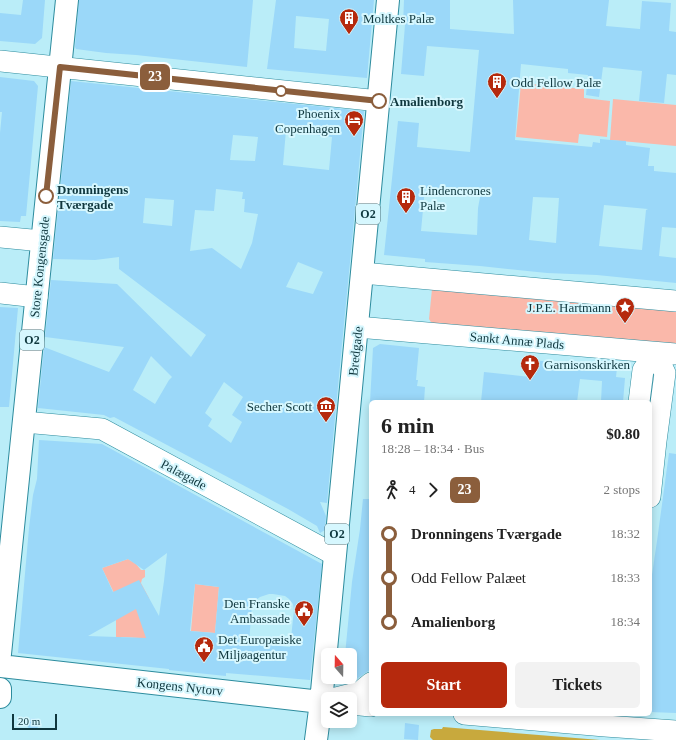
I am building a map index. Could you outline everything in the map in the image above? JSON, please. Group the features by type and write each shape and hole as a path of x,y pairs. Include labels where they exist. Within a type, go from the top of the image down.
{"main road":[{"name":"Store Kongensgade","path":"0,654 67,0"},
{"name":"Bredgade","path":"327,692 335,555 388,0"},
{"name":"Kongens Nytorv","path":"0,666 321,700"},
{"path":"0,689 0,697"},
{"name":"O2","path":"316,740 321,722"}],"street":[{"path":"0,61 379,101"},
{"path":"0,237 42,241"},
{"path":"362,273 676,301"},
{"path":"0,293 37,297"},
{"name":"Sankt Annæ Plads","path":"357,327 676,354"},
{"path":"639,400 643,370 655,353 665,373 653,441 652,460"},
{"name":"Palægade","path":"24,422 102,429 335,555"},
{"path":"357,693 369,685"},
{"path":"357,705 369,706"},
{"path":"512,716 607,720 676,731"}],"shaded area":[{"path":"521,83 584,89 584,98 610,101 607,137 579,134 578,143 516,137"},
{"path":"613,99 676,105 676,146 610,140"},
{"path":"432,289 676,307 676,350 434,327 429,319"},
{"path":"128,559 136,564 141,570 145,570 145,577 142,579 141,583 149,598 160,639 121,637 120,643 116,641 114,593 102,568"},
{"path":"195,584 219,587 215,633 191,631"},
{"path":"443,727 600,740 433,740 430,737 431,730 442,729"}],"building":[{"path":"23,0 45,0 42,38 35,44 0,41 0,13 21,15"},
{"path":"79,0 253,0 247,67 76,49"},
{"name":"Moltkes Palæ","path":"276,0 374,0 367,78 267,69","holes":["296,16 329,19 326,51 294,48"]},
{"path":"404,0 450,0 450,29 514,34 513,0 609,0 606,26 640,29 642,1 671,3 669,31 676,32 676,75 667,74 664,103 639,101 642,71 603,67 599,97 586,95 588,75 568,73 568,69 521,64 515,140 592,147 593,142 600,143 600,139 626,141 626,145 650,148 648,166 654,166 654,171 676,173 676,228 662,227 659,256 676,258 676,283 597,275 547,273 425,262 425,259 384,255 398,121 419,123 417,147 470,152 479,50 427,46 424,76 401,74 405,25 403,25","holes":["425,188 481,192 478,208 477,235 421,231","533,197 559,198 556,243 529,240","604,205 648,209 646,210 642,250 599,246"]},
{"path":"0,77 34,81 38,86 26,216 21,216 20,222 0,221 0,133 2,112 0,112"},
{"path":"71,81 364,111 327,503 320,502 326,516 325,530 320,533 317,526 288,509 114,417 110,418 104,415 38,408 44,347 109,372 124,347 45,337 51,280 117,284 191,357 206,335 119,269 119,257 95,260 53,259","holes":["286,130 308,132 308,134 332,137 329,170 283,165","233,135 258,137 255,161 230,160","216,189 243,192 242,199 245,199 244,212 258,214 252,243 241,269 212,248 190,251 195,210 214,211","145,198 174,200 172,226 143,223","298,262 323,272 313,294 286,287","151,356 172,377 155,404 133,390","224,382 243,397 232,415 242,422 231,443 208,426 212,419 205,413"]},
{"path":"0,307 18,308 9,407 0,407"},
{"path":"380,344 419,348 416,380 418,380 417,386 425,387 424,400 370,400 373,348"},
{"name":"Garnisonskirken","path":"531,360 564,363 564,366 617,368 616,377 625,378 623,400 601,400 602,381 580,379 577,400 481,400 484,372 530,377"},
{"path":"39,440 102,444 322,564 310,680 226,673 226,676 18,653 29,528 33,495 37,479","holes":["167,553 159,616 139,580 113,592 102,568 128,559 144,570","195,584 219,587 215,633 190,631","269,594 285,596 293,604 294,610 290,647 249,643 252,604 260,597","136,609 146,638 88,636"]},
{"path":"669,453 676,454 676,713 652,712 652,575"},
{"path":"363,499 369,499 369,670 357,679 357,648 346,648 352,582"},
{"path":"35,718 38,719 38,729 31,730 28,729 27,722 28,719"},
{"path":"405,723 419,725 418,740 404,739"}],"bus line":[{"name":"23","path":"46,196 60,67 379,101"}],"place":[{"name":"Moltkes Palæ","path":"349,35"},
{"name":"Odd Fellow Palæ","path":"497,99"},
{"name":"Amalienborg","path":"379,101"},
{"name":"Phoenix Copenhagen","path":"354,137"},
{"name":"Dronningens Tværgade","path":"46,196"},
{"name":"Lindencrones Palæ","path":"406,214"},
{"name":"J.P.E. Hartmann","path":"625,324"},
{"name":"Garnisonskirken","path":"530,381"},
{"name":"Secher Scott","path":"326,423"},
{"name":"Den Franske Ambassade","path":"304,627"},
{"name":"Det Europæiske Miljøagentur","path":"204,663"}]}
